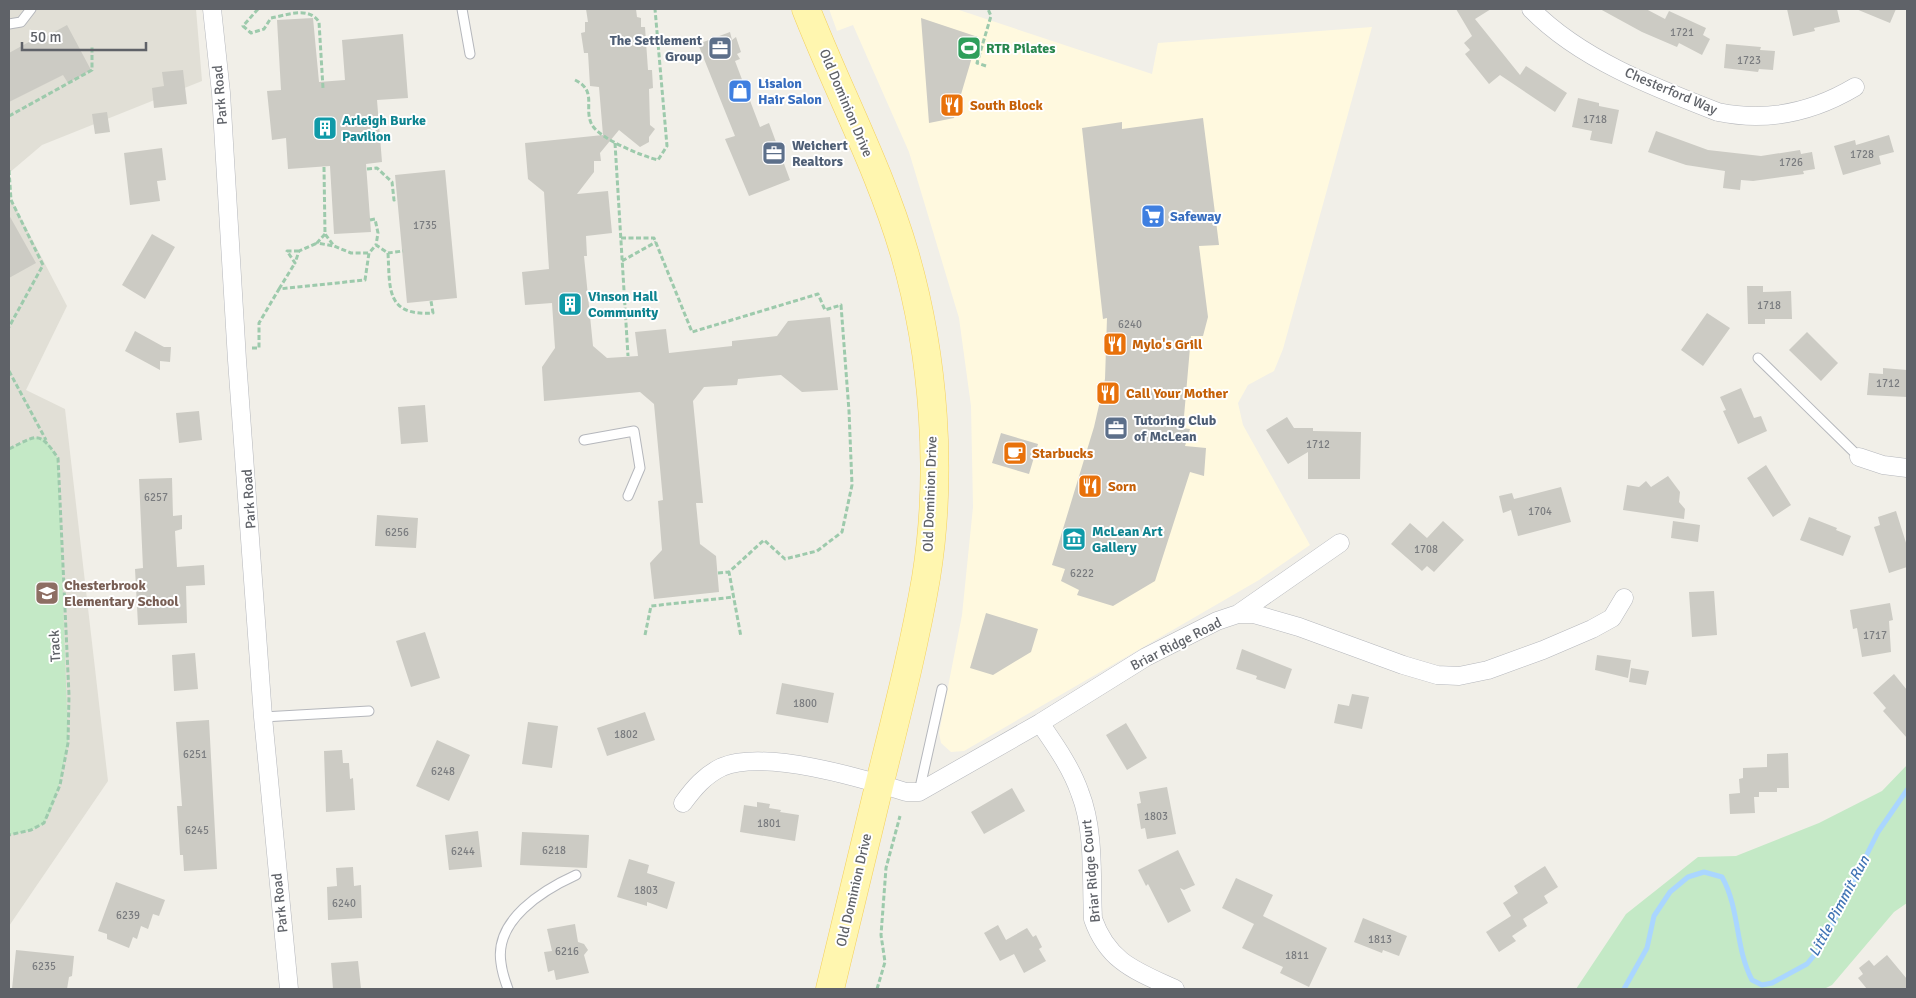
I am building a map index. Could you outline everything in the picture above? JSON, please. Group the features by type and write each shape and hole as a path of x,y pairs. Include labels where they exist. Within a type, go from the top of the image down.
{"main road":[{"name":"Old Dominion Drive","path":"806,9 858,126 895,222 911,279 931,385 932,511 926,575 905,683 830,989"}],"street":[{"name":"Park Road","path":"212,9 221,93 236,350 264,717 289,989"},
{"name":"Chesterford Way","path":"1531,9 1548,26 1583,51 1718,112 1761,117 1790,113 1818,105 1855,87"},
{"path":"1859,457 1883,465 1907,468"},
{"path":"1238,614 1340,543"},
{"name":"Briar Ridge Road","path":"919,792 1040,723 1146,657 1217,621 1238,614 1254,614 1299,627 1412,668 1437,675 1459,676 1488,670 1543,650 1592,629 1612,618 1624,598"},
{"name":"Briar Ridge Court","path":"1040,723 1071,770 1081,794 1088,833 1093,919 1099,935 1107,949 1119,960 1136,971 1175,989"},
{"path":"683,803 693,788 707,776 722,767 739,763 794,765 906,792 919,792"}],"lane":[{"path":"9,24 21,22 31,9"},
{"path":"462,9 470,54"},
{"path":"1758,358 1859,457"},
{"path":"584,440 634,431 640,468 628,496"},
{"path":"919,792 942,689"},
{"path":"264,717 369,711"},
{"path":"508,989 500,962 502,945 508,928 541,894 576,875"}],"path":[{"path":"258,9 243,26 251,32 264,29 271,18 307,12 315,15 319,22 323,88"},
{"path":"575,80 583,84 589,95 590,120 593,127 631,152 658,160 667,146 655,9"},
{"path":"986,66 977,63 991,16 988,9"},
{"path":"9,116 92,70 92,46"},
{"path":"615,143 628,356"},
{"path":"324,167 325,234 334,246"},
{"path":"366,169 377,168 392,182 394,200 398,199"},
{"path":"9,170 11,200 43,265 9,327"},
{"path":"279,289 365,280 369,253 376,245 378,233 375,219 370,220"},
{"path":"295,263 287,251 299,251 318,243 325,234"},
{"path":"621,238 654,238 692,332 818,294 825,310 841,305 849,411 852,485 842,532 817,551 785,559 764,540 729,572 718,573"},
{"path":"622,261 656,242"},
{"path":"318,243 334,246 351,253 369,253"},
{"path":"376,245 388,253 402,251"},
{"path":"236,350 259,348 259,323 295,263 299,251"},
{"path":"388,253 390,291 395,303 405,310 420,314 433,313 431,300"},
{"path":"9,372 46,440"},
{"path":"9,449 31,438 46,440"},
{"name":"Track","path":"9,835 31,830 44,824 60,785 68,743 69,695 58,458 46,440"},
{"path":"729,572 741,637"},
{"path":"646,635 651,606 734,597"},
{"path":"877,989 881,982 885,962 881,935 886,868 900,816"}],"shaded area":[{"path":"9,9 196,9 202,81 42,145 9,173"},
{"path":"829,9 956,9 1152,74 1158,43 1372,27 1283,349 1274,371 1248,385 1238,403 1243,425 1310,545 1259,580 964,751 951,752 941,743 939,733 962,615 973,507 971,406 959,318 909,152 853,25 837,31"},
{"name":"Chesterbrook Elementary School","path":"9,195 67,306 26,390 65,409 108,781 9,926"}],"green space":[{"path":"39,437 46,440 58,458 68,741 59,786 47,819 42,825 34,829 9,835 9,449 31,438"},
{"path":"1907,765 1907,903 1894,912 1832,985 1824,989 1576,989 1626,914 1698,857 1736,856 1819,823 1882,791"}],"building":[{"name":"Vinson Hall Community","path":"586,9 636,9 637,17 641,18 641,27 645,27 648,70 652,70 653,88 649,89 650,125 655,129 649,137 649,142 640,147 619,130 600,153 601,161 594,161 594,172 577,194 608,191 612,233 586,236 587,256 584,256 593,346 607,358 638,356 635,332 666,329 669,353 732,346 732,341 777,336 788,321 830,317 838,390 802,392 781,375 738,379 737,385 704,387 693,401 703,503 696,503 700,544 716,556 719,592 654,599 650,563 662,550 658,501 663,500 654,404 640,392 544,401 542,367 555,348 552,303 525,305 522,272 549,269 544,192 528,179 525,143 603,135 599,87 590,86 588,53 584,53 581,33 585,32 585,22 588,22"},
{"path":"1456,9 1491,9 1475,19 1520,75 1526,66 1567,93 1555,112 1500,75 1489,84 1465,54 1470,50 1464,43 1472,36"},
{"path":"1600,9 1646,9 1665,19 1669,11 1706,28 1703,35 1710,39 1702,55 1679,43 1677,47 1642,32"},
{"path":"1787,9 1837,9 1840,22 1814,28 1815,31 1793,36"},
{"path":"1856,9 1896,9 1890,23"},
{"name":"Arleigh Burke Pavilion","path":"313,18 319,82 345,80 342,40 403,34 408,98 377,100 382,162 366,164 371,232 334,234 330,166 288,169 286,138 272,140 267,91 281,90 277,20"},
{"path":"921,18 978,37 954,118 929,123"},
{"path":"67,25 91,70 68,83 63,75 9,102 9,53 36,38 38,41"},
{"path":"730,32 732,40 736,37 741,52 737,54 740,59 735,61 760,127 769,123 790,180 749,196 725,139 735,136 698,44"},
{"path":"1726,44 1761,47 1760,50 1775,51 1773,70 1759,69 1758,72 1724,68"},
{"path":"183,70 187,104 154,108 152,88 164,86 162,72"},
{"path":"1578,98 1599,103 1599,106 1619,110 1612,144 1590,140 1592,131 1572,127"},
{"path":"107,112 110,132 95,134 92,114"},
{"path":"1203,118 1219,245 1199,246 1208,317 1203,336 1191,336 1183,428 1190,429 1185,446 1206,448 1204,476 1190,472 1155,581 1113,606 1077,595 1079,590 1061,581 1065,569 1052,565 1094,427 1105,379 1107,318 1103,319 1082,128 1122,122 1122,129"},
{"path":"1656,131 1708,150 1761,156 1800,150 1801,154 1812,152 1815,169 1803,171 1804,174 1753,181 1741,180 1740,190 1723,188 1725,171 1686,165 1648,152"},
{"path":"1889,135 1894,152 1879,156 1881,164 1843,175 1834,146 1855,140 1856,145"},
{"path":"162,148 166,180 157,181 160,201 130,205 124,153"},
{"path":"445,170 457,298 407,303 395,175"},
{"path":"9,215 36,263 9,278"},
{"path":"152,234 175,247 145,299 122,285"},
{"path":"1747,286 1763,286 1763,292 1791,291 1792,319 1765,319 1765,324 1748,324"},
{"path":"1707,313 1730,328 1703,366 1681,350"},
{"path":"135,331 164,347 171,347 170,362 160,361 160,370 125,351"},
{"path":"1807,332 1838,363 1821,381 1789,350"},
{"path":"1883,368 1907,370 1907,397 1867,395 1869,373 1883,374"},
{"path":"1741,388 1754,418 1761,416 1767,431 1738,444 1723,411 1726,410 1720,397"},
{"path":"425,405 428,442 401,444 398,407"},
{"path":"199,411 202,440 179,443 176,413"},
{"path":"1287,417 1294,428 1313,428 1313,431 1361,432 1360,479 1308,479 1308,452 1288,464 1266,430"},
{"name":"Starbucks","path":"1001,433 1038,444 1029,474 992,463"},
{"path":"1766,465 1791,505 1773,517 1747,478"},
{"path":"1668,476 1680,492 1679,502 1685,509 1684,519 1623,510 1627,485 1639,487 1646,481 1651,487"},
{"path":"172,478 173,516 182,515 182,529 175,531 177,567 204,565 205,585 186,586 187,623 138,625 135,569 143,568 139,479"},
{"path":"1561,487 1571,522 1518,536 1511,510 1503,513 1499,496 1512,493 1514,499"},
{"path":"1896,511 1907,546 1907,567 1889,573 1874,527 1880,525 1878,517"},
{"path":"377,515 418,518 416,548 375,546"},
{"path":"1809,517 1837,528 1836,530 1851,536 1843,556 1800,540"},
{"path":"1443,521 1464,540 1434,572 1427,566 1422,571 1391,544 1410,523 1427,538"},
{"path":"1673,521 1700,525 1698,542 1671,538"},
{"path":"1714,591 1717,635 1692,637 1689,592"},
{"path":"1890,603 1893,620 1889,621 1891,652 1862,657 1857,628 1853,629 1850,610"},
{"path":"986,613 1038,629 1031,652 993,675 970,668"},
{"path":"425,632 440,678 411,687 396,641"},
{"path":"1242,649 1292,669 1285,689 1256,679 1257,676 1236,669"},
{"path":"195,653 198,689 174,691 172,655"},
{"path":"1597,655 1631,660 1628,678 1595,670"},
{"path":"1631,668 1649,671 1646,685 1629,682"},
{"path":"1894,674 1907,690 1907,738 1883,711 1886,708 1873,693"},
{"path":"782,683 834,693 828,723 776,714"},
{"path":"1352,694 1369,697 1362,729 1334,723 1338,704 1349,706"},
{"path":"645,712 655,740 607,756 597,728"},
{"path":"209,720 217,869 184,871 183,855 180,855 177,806 182,806 176,722"},
{"path":"528,722 558,726 552,768 522,764"},
{"path":"1126,723 1147,758 1127,770 1106,735"},
{"path":"437,740 470,755 449,801 416,786"},
{"path":"342,750 343,763 349,763 350,779 353,778 355,810 326,812 324,751"},
{"path":"1788,753 1789,788 1777,788 1777,792 1759,792 1759,797 1754,797 1755,813 1730,814 1729,794 1740,793 1739,779 1743,778 1743,768 1767,767 1767,754"},
{"path":"1167,787 1176,834 1147,839 1145,828 1141,829 1137,804 1141,803 1139,792"},
{"path":"1012,788 1025,811 984,834 971,812"},
{"path":"757,802 770,804 769,808 781,810 780,812 799,815 795,841 740,832 744,805 757,807"},
{"path":"478,831 482,867 449,870 445,835"},
{"path":"522,832 589,835 587,868 520,865"},
{"path":"1178,850 1195,885 1184,890 1180,888 1191,911 1168,923 1148,884 1146,886 1138,870"},
{"path":"629,859 649,865 647,873 675,882 667,909 647,902 647,906 617,897"},
{"path":"1545,866 1558,887 1544,896 1548,903 1523,919 1527,926 1512,936 1516,941 1499,952 1486,932 1511,916 1503,903 1518,893 1514,886"},
{"path":"353,867 354,886 361,885 362,918 328,920 327,887 337,886 336,868"},
{"path":"1236,878 1273,895 1263,916 1327,948 1309,987 1280,973 1283,967 1242,948 1254,924 1222,908"},
{"path":"116,882 165,900 159,916 153,914 148,929 141,926 137,939 133,937 129,948 107,939 107,934 98,931"},
{"path":"1363,918 1407,936 1399,956 1383,950 1382,953 1354,942"},
{"path":"575,924 578,942 584,944 588,950 584,955 589,973 556,980 554,970 548,972 544,952 552,951 547,929"},
{"path":"998,925 1006,940 1027,928 1033,937 1036,935 1042,947 1039,949 1046,961 1024,973 1014,954 1000,961 984,933"},
{"path":"16,950 74,956 72,976 69,977 67,989 12,989"},
{"path":"1887,955 1907,979 1907,989 1867,989 1858,978 1863,974 1859,968 1869,960 1874,966"},
{"path":"358,961 361,989 333,989 331,963"}],"waterway":[{"name":"Little Pimmit Run","path":"1624,989 1647,948 1654,916 1670,892 1688,877 1704,872 1722,877 1728,889 1743,955 1752,980 1762,985 1772,983 1807,964 1821,947 1878,832 1907,790"}],"place":[{"name":"The Settlement Group","path":"720,48"},
{"name":"RTR Pilates","path":"969,48"},
{"name":"Lisalon Hair Salon","path":"740,91"},
{"name":"South Block","path":"952,105"},
{"name":"Arleigh Burke Pavilion","path":"325,128"},
{"name":"Weichert Realtors","path":"774,153"},
{"name":"Safeway","path":"1153,216"},
{"name":"Vinson Hall Community","path":"570,304"},
{"name":"Mylo's Grill","path":"1115,344"},
{"name":"Call Your Mother","path":"1108,393"},
{"name":"Tutoring Club of McLean","path":"1116,428"},
{"name":"Starbucks","path":"1015,453"},
{"name":"Sorn","path":"1090,486"},
{"name":"McLean Art Gallery","path":"1074,539"},
{"name":"Chesterbrook Elementary School","path":"47,593"}]}
